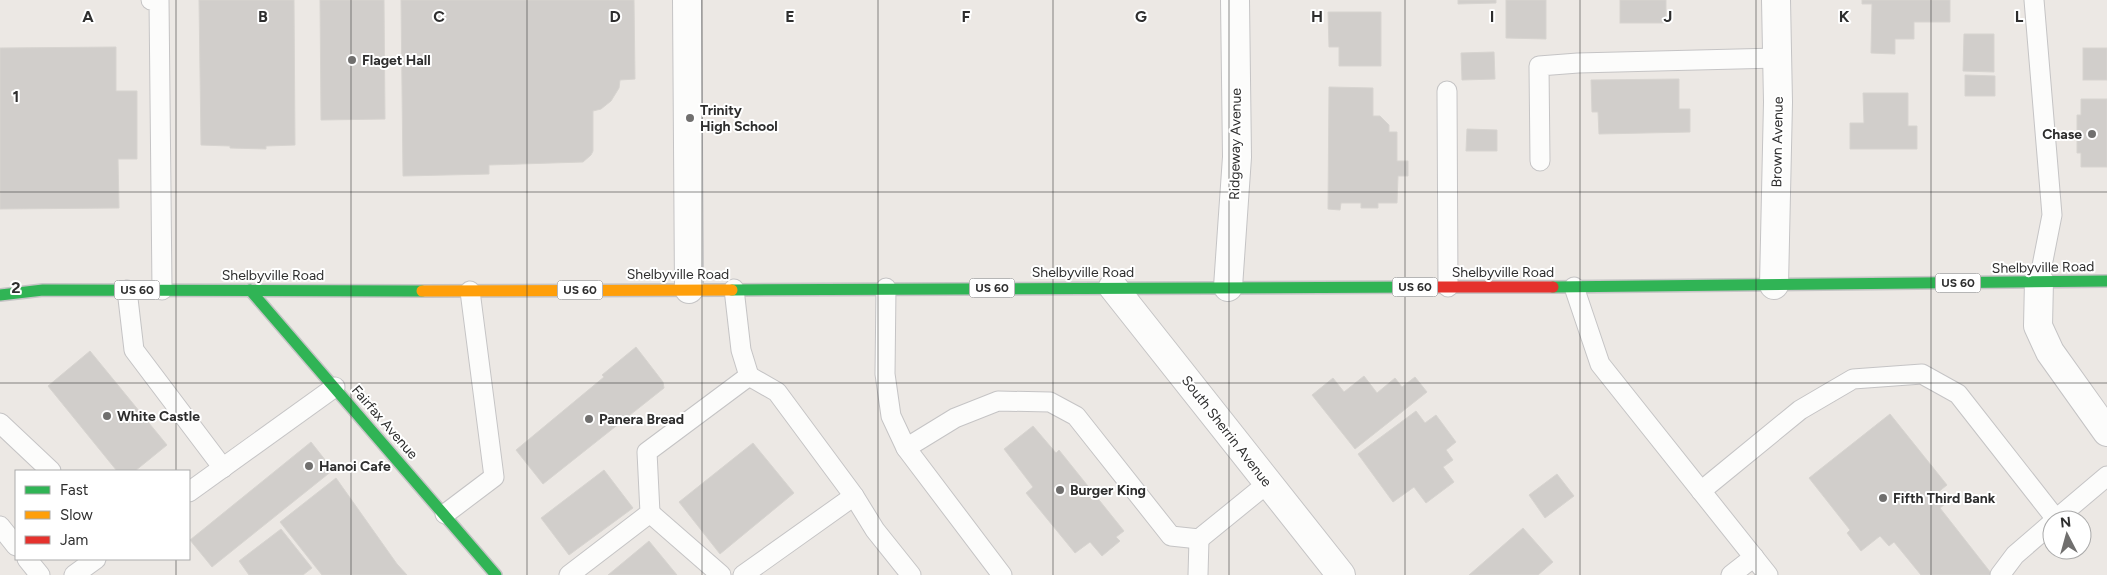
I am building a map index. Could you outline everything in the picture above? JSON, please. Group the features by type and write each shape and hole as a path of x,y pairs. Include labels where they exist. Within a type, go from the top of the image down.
{"main road":[{"name":"Shelbyville Road","path":"0,294 43,290 470,291 1114,287 1574,287 2107,281"},
{"name":"Fairfax Avenue","path":"250,290 496,575"}],"street":[{"path":"687,0 689,289"},
{"name":"Ridgeway Avenue","path":"1228,287 1237,157 1235,0"},
{"name":"Brown Avenue","path":"1774,285 1776,0"},
{"path":"2039,281 2038,326 2050,352 2107,432"},
{"name":"South Sherrin Avenue","path":"1114,287 1341,575"}],"lane":[{"path":"151,0 159,0 162,290"},
{"path":"2034,0 2052,215 2039,281"},
{"path":"1540,161 1539,66 1578,63 1777,58"},
{"path":"1447,91 1448,287"},
{"path":"1574,287 1600,364 1768,575"},
{"path":"886,288 885,374 891,416 906,448 1002,575"},
{"path":"734,289 741,350 749,376 777,392 854,496 875,530 910,575"},
{"path":"127,290 134,350 223,468"},
{"path":"445,514 494,477 470,291"},
{"path":"1701,491 1800,410 1853,379 1922,374 1958,394 2048,510"},
{"path":"722,575 650,513 647,452 749,376"},
{"path":"190,491 335,387"},
{"path":"906,448 955,418 998,400 1050,402 1076,416 1171,536 1199,539 1268,483"},
{"path":"0,423 50,470"},
{"path":"2068,510 2107,476"},
{"path":"743,575 854,496"},
{"path":"569,575 650,513"},
{"path":"0,526 15,545"},
{"path":"2000,575 2016,555 2042,532"},
{"path":"1198,575 1199,539"},
{"path":"1731,575 1754,557"},
{"path":"28,560 40,575"},
{"path":"74,575 94,560"}],"building":[{"path":"199,0 294,0 295,145 266,146 266,149 201,145"},
{"name":"Flaget Hall","path":"320,0 384,0 385,119 321,120"},
{"path":"401,0 634,0 635,79 620,80 619,88 611,101 601,109 593,111 593,151 583,162 489,165 489,174 403,176"},
{"path":"1458,0 1496,0 1496,3 1458,4"},
{"path":"1506,0 1546,0 1546,39 1506,38"},
{"path":"1620,0 1666,0 1666,23 1620,23"},
{"path":"1862,0 1950,0 1950,22 1914,22 1914,39 1895,39 1895,54 1871,53 1872,4 1862,4"},
{"path":"1328,12 1381,12 1381,66 1339,66 1339,47 1329,47"},
{"path":"1964,34 1994,34 1994,72 1963,71"},
{"path":"116,47 116,91 137,91 137,159 118,159 119,208 0,209 0,48"},
{"path":"2083,48 2107,48 2107,80 2083,80"},
{"path":"1494,52 1495,79 1462,80 1461,53"},
{"path":"1965,75 1995,76 1995,96 1965,96"},
{"path":"1679,79 1679,109 1690,109 1690,132 1599,134 1598,112 1592,112 1591,80"},
{"path":"1329,87 1373,88 1373,116 1380,116 1389,125 1389,132 1397,132 1397,161 1408,161 1408,176 1398,176 1397,203 1378,203 1378,208 1361,208 1361,203 1341,203 1340,210 1328,209"},
{"path":"1863,93 1908,93 1908,126 1917,126 1917,149 1850,149 1850,123 1864,123"},
{"name":"Chase","path":"2081,99 2107,99 2107,167 2081,167 2081,153 2077,153 2077,115 2081,115"},
{"path":"1467,129 1497,130 1497,151 1466,151"},
{"name":"Panera Bread","path":"636,347 663,382 664,388 543,484 516,450 604,377 602,375"},
{"name":"White Castle","path":"90,351 167,445 136,470 116,470 48,386"},
{"path":"1364,376 1377,393 1395,378 1402,387 1415,377 1427,392 1355,449 1312,395 1333,378 1344,392"},
{"path":"1416,411 1425,423 1436,415 1456,442 1446,450 1453,460 1443,467 1454,482 1426,503 1414,487 1393,502 1358,454"},
{"name":"Fifth Third Bank","path":"1890,414 1947,485 1937,493 1945,504 1940,508 1991,573 1989,575 1921,575 1894,542 1889,546 1880,536 1861,551 1847,533 1850,530 1809,478"},
{"name":"Burger King","path":"1033,426 1056,453 1059,450 1124,531 1116,537 1120,541 1102,556 1090,542 1075,553 1026,493 1033,487 1004,449"},
{"path":"311,442 333,470 212,567 190,540"},
{"path":"753,443 794,493 720,554 679,502"},
{"path":"604,470 633,508 569,555 541,518"},
{"path":"1557,474 1574,496 1545,518 1529,495"},
{"path":"336,478 397,564 407,575 322,575 280,522"},
{"path":"1523,528 1553,562 1538,575 1469,575"},
{"path":"281,529 312,568 303,575 249,575 239,561"},
{"path":"649,541 677,575 608,575"}],"traffic: fast":[{"path":"1553,287 2107,281"},
{"path":"732,290 1423,287"},
{"path":"0,295 43,290 422,291"},
{"path":"250,290 496,575"}],"traffic: slow":[{"path":"422,291 732,290"}],"traffic: jam":[{"path":"1423,287 1553,287"}],"place":[{"name":"Flaget Hall","path":"352,60"},
{"name":"Trinity High School","path":"690,118"},
{"name":"Chase","path":"2092,134"},
{"name":"White Castle","path":"107,416"},
{"name":"Panera Bread","path":"589,419"},
{"name":"Hanoi Cafe","path":"309,466"},
{"name":"Burger King","path":"1060,490"},
{"name":"Fifth Third Bank","path":"1883,498"}]}
